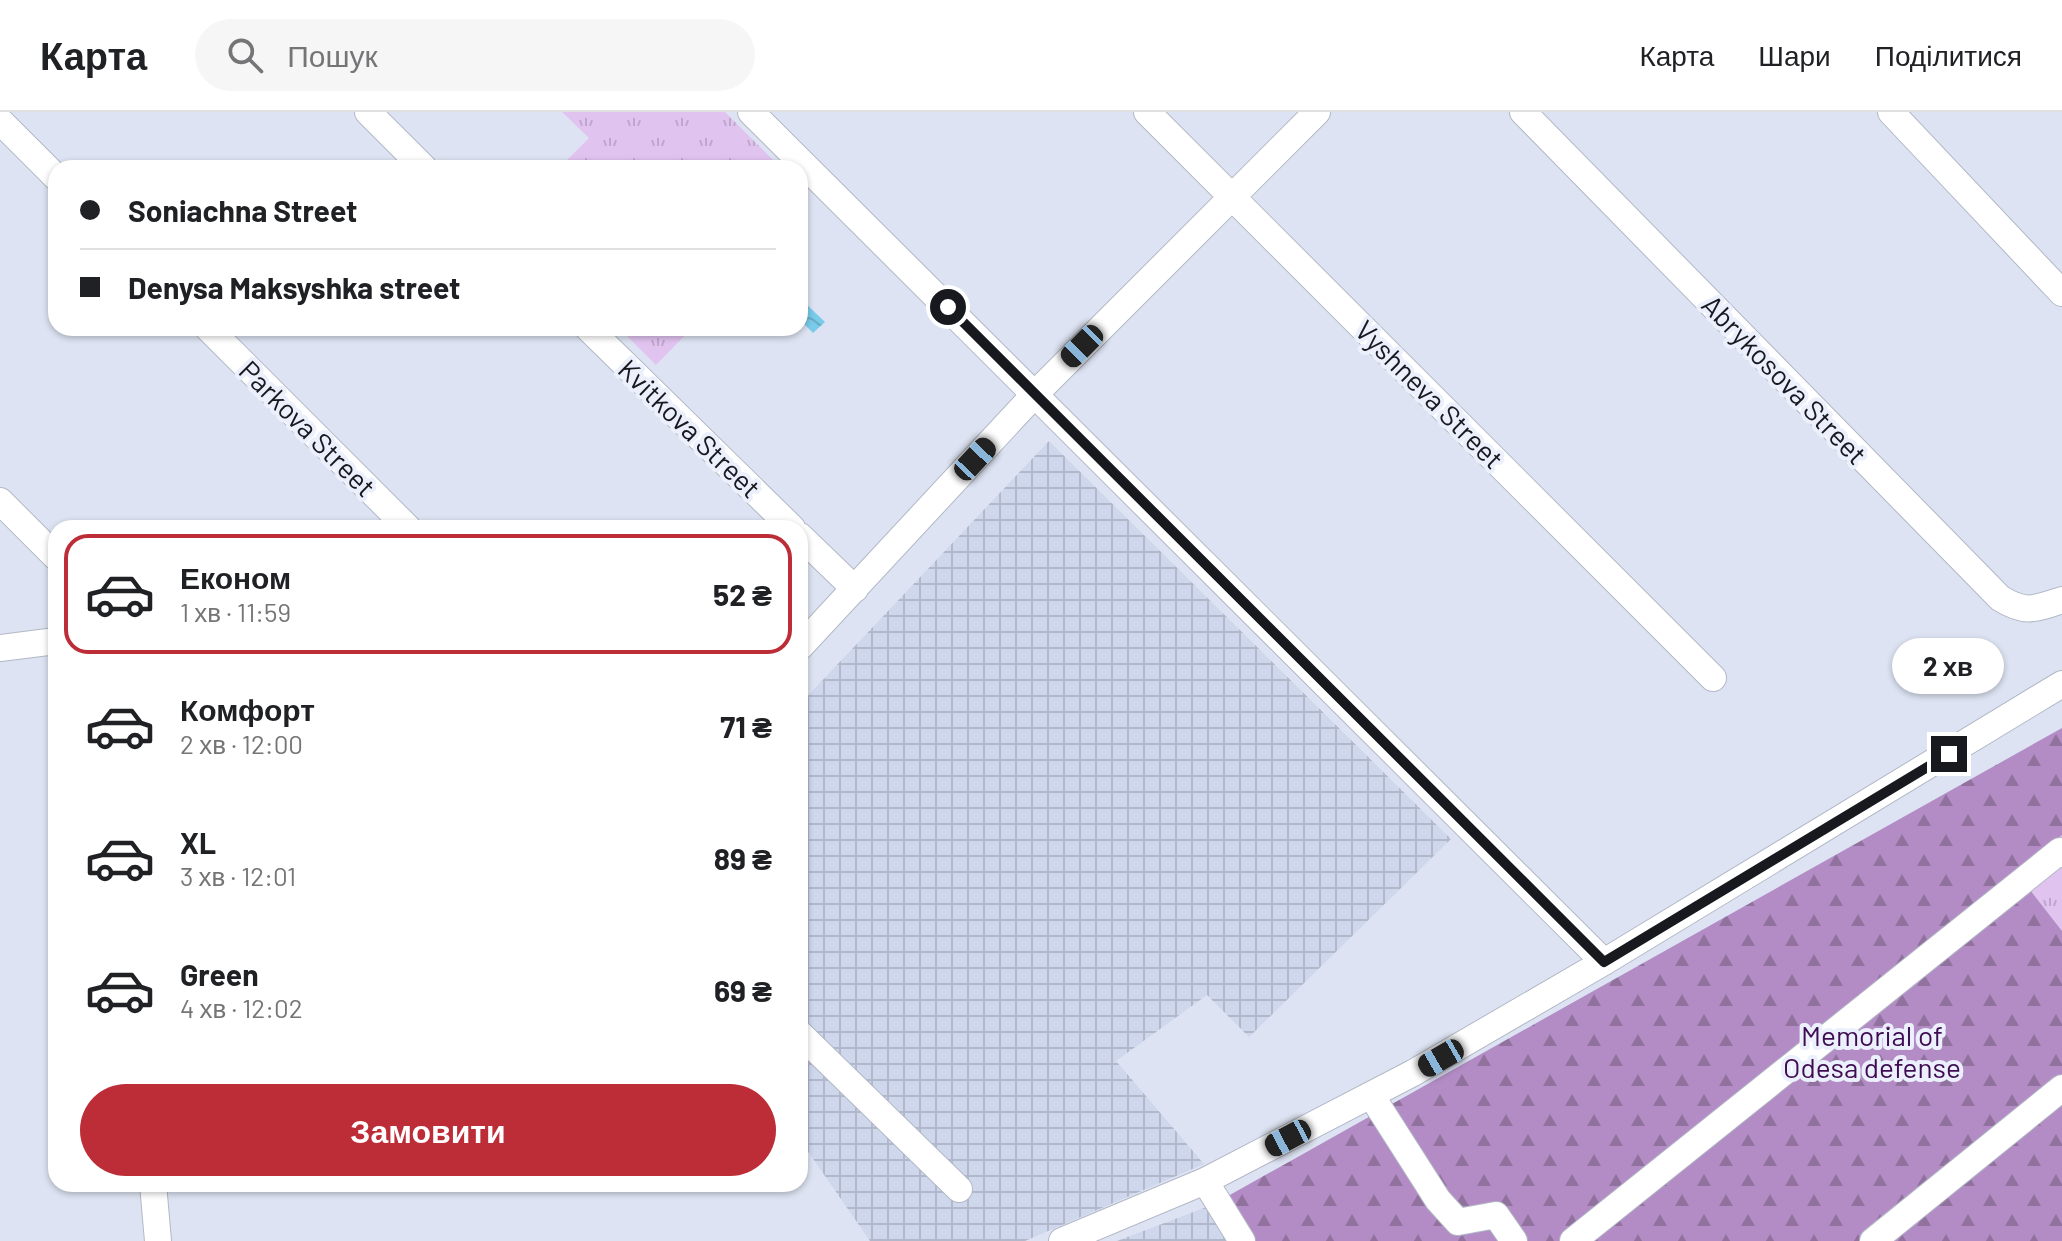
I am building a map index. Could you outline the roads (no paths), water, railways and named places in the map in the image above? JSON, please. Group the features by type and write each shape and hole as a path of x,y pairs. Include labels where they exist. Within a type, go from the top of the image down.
{"street":[{"path":"368,112 416,160"},
{"path":"751,112 799,160"},
{"name":"Vyshneva Street","path":"1147,112 1713,678"},
{"path":"808,639 1035,394 1317,112"},
{"name":"Abrykosova Street","path":"1523,112 2000,598 2014,607 2028,610 2062,600"},
{"path":"1891,112 2062,293"},
{"path":"0,121 48,169"},
{"path":"808,169 1604,962"},
{"name":"Parkova Street","path":"216,336 400,520"},
{"name":"Kvitkova Street","path":"596,336 784,520"},
{"path":"0,501 48,549"},
{"path":"808,544 855,589"},
{"path":"0,648 48,642"},
{"path":"1062,1241 1205,1181 1371,1095 1604,962 2062,684"},
{"path":"1573,1241 2061,852"},
{"path":"808,1042 959,1189"},
{"path":"1873,1241 2062,1088"},
{"path":"1371,1095 1438,1200 1458,1222 1496,1215 1514,1241"},
{"path":"1205,1181 1242,1241"},
{"path":"154,1192 158,1241"}],"water":[{"path":"808,306 825,322 813,333 808,328"}],"park label":[{"name":"Memorial of Odesa defense","path":"1872,1051"}]}
